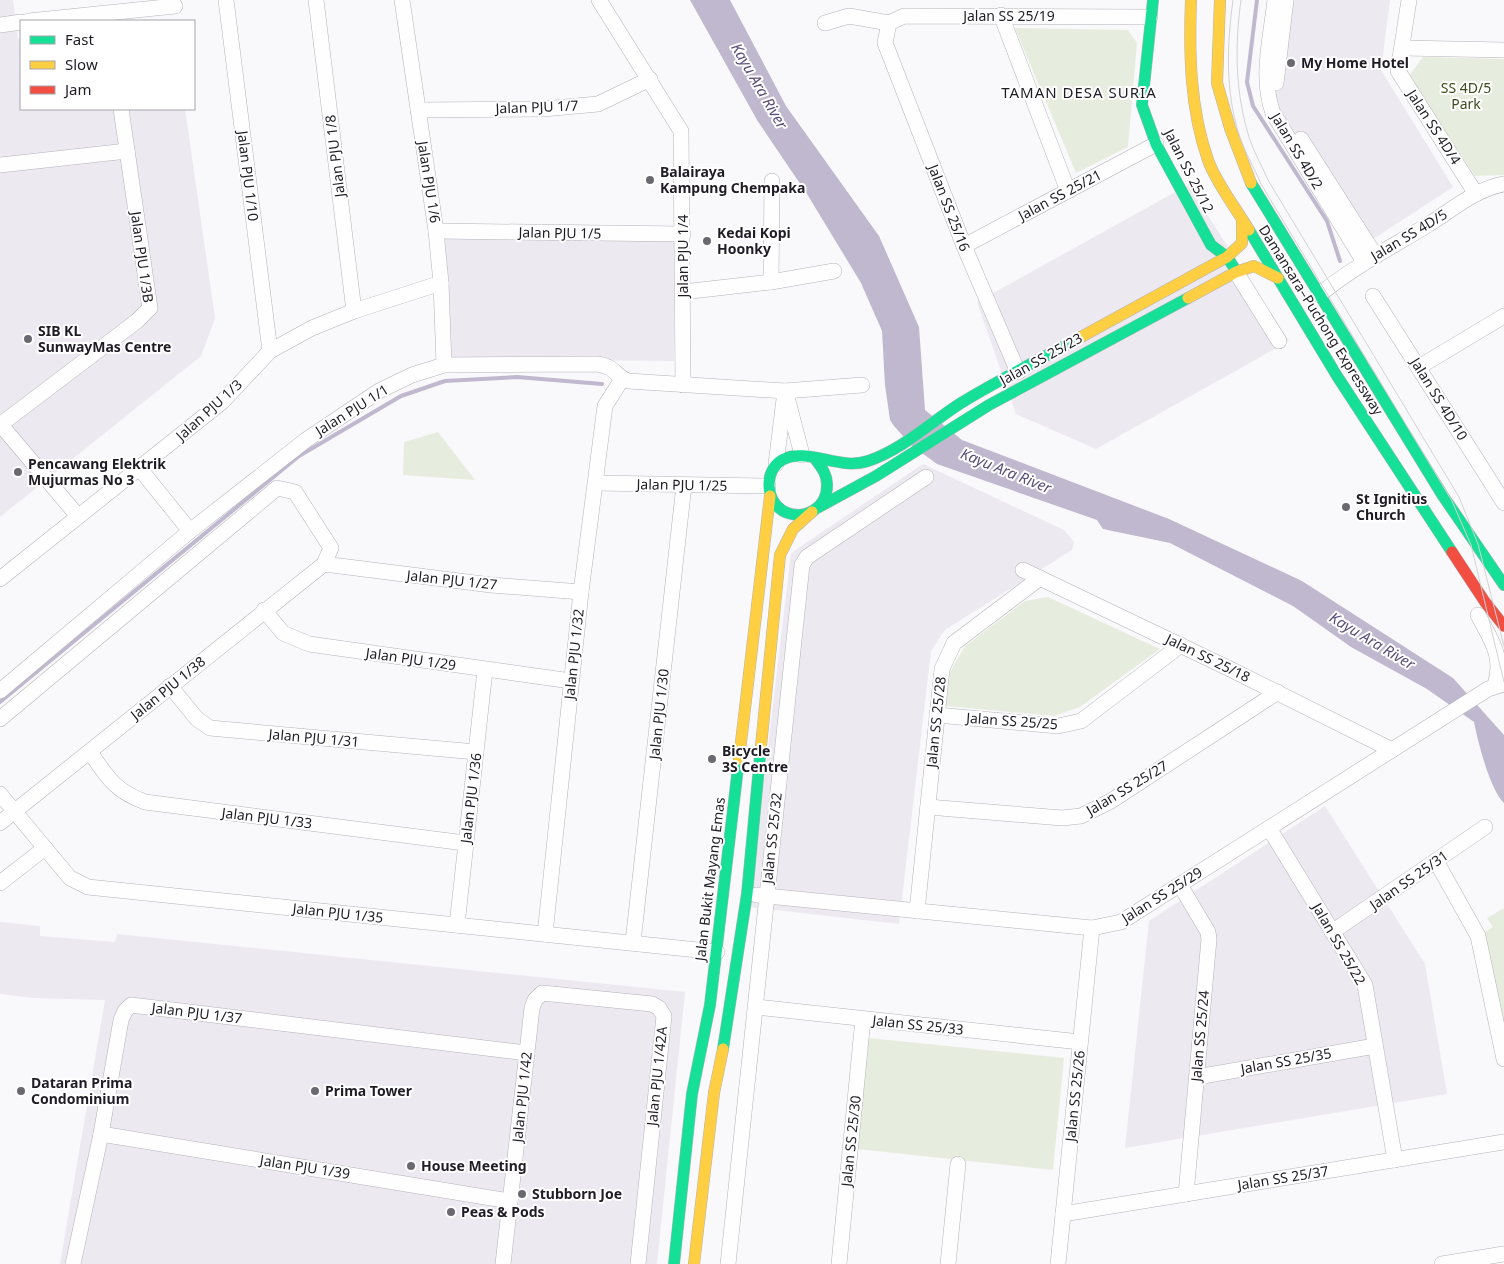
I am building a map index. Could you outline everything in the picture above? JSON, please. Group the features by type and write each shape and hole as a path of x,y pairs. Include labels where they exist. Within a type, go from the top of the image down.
{"main road":[{"name":"Jalan SS 25/12","path":"1153,0 1142,104 1156,144 1211,245 1227,257 1236,272"},
{"name":"Damansara–Puchong Expressway","path":"1191,0 1189,44 1195,112 1208,162 1242,222 1360,413 1485,602 1504,626"},
{"name":"Damansara–Puchong Expressway","path":"1220,0 1217,84 1230,128 1252,185 1443,496 1504,585"},
{"name":"Jalan SS 25/23","path":"809,457 846,466 868,461 973,395 1227,257 1242,244 1242,222"},
{"name":"Jalan SS 25/23","path":"816,510 1010,393 1236,272 1254,266 1278,278"},
{"path":"1010,393 1016,385 1018,372"},
{"path":"1360,413 1438,552"},
{"path":"694,1264 714,1092 727,1031 747,894 780,554 793,529 816,510 828,492 826,474 809,457 784,458 776,464 768,478 769,491 783,512 798,515 816,510"},
{"name":"Jalan Bukit Mayang Emas","path":"674,1264 692,1094 710,1005 717,952 769,491"},
{"path":"1476,611 1504,645"}],"street":[{"name":"Jalan PJU 1/10","path":"226,0 270,351"},
{"name":"Jalan PJU 1/8","path":"316,0 354,311"},
{"name":"Jalan PJU 1/6","path":"402,0 436,231 441,283 444,365"},
{"name":"Jalan PJU 1/4","path":"599,0 681,132 683,385"},
{"name":"Jalan SS 4D/2","path":"1275,0 1267,69 1267,98 1273,113 1369,258"},
{"path":"1286,0 1276,96 1369,258"},
{"name":"Jalan SS 4D/4","path":"1409,0 1398,71 1476,194"},
{"path":"49,20 109,17 176,6"},
{"path":"1002,15 1068,191"},
{"path":"825,24 849,16 889,24"},
{"name":"Jalan SS 25/19","path":"889,24 904,16 1150,17"},
{"path":"0,25 20,22"},
{"name":"Jalan SS 25/16","path":"889,24 885,43 964,246 1018,372"},
{"path":"1403,48 1504,50"},
{"name":"Jalan PJU 1/7","path":"418,110 543,109 598,104 650,80"},
{"name":"Jalan PJU 1/3B","path":"1,424 137,321 150,308 121,110"},
{"name":"Jalan SS 25/21","path":"964,246 1156,144"},
{"path":"0,165 127,152"},
{"path":"771,282 772,181"},
{"name":"Jalan SS 4D/5","path":"1319,295 1369,258 1426,226 1476,194 1504,184"},
{"name":"Jalan PJU 1/5","path":"436,231 683,234"},
{"path":"683,292 771,282 834,271"},
{"path":"1236,272 1279,341"},
{"name":"Jalan PJU 1/3","path":"0,579 77,515 140,469 222,402 270,351 312,328 354,311 441,283"},
{"name":"Jalan SS 4D/10","path":"1372,296 1504,503"},
{"path":"1419,367 1504,316"},
{"name":"Jalan PJU 1/1","path":"0,691 190,531 306,440 379,391 412,375 444,365 597,364 609,366 622,379"},
{"path":"622,379 683,385 785,391 862,385"},
{"name":"Jalan PJU 1/32","path":"545,934 581,592 605,406 622,379"},
{"path":"785,391 809,457"},
{"path":"776,464 785,391"},
{"path":"1,424 77,515"},
{"path":"140,469 190,531"},
{"name":"Jalan SS 25/32","path":"728,1264 802,565 807,557 926,477"},
{"name":"Jalan PJU 1/25","path":"596,483 684,485 769,491"},
{"name":"Jalan PJU 1/30","path":"633,942 684,485"},
{"name":"Jalan PJU 1/38","path":"0,719 277,488 295,492 331,548 324,564 264,610 0,823"},
{"name":"Jalan PJU 1/27","path":"324,564 491,585 581,592"},
{"name":"Jalan SS 25/18","path":"1023,570 1278,692 1392,750"},
{"name":"Jalan SS 25/28","path":"917,911 942,670 954,642 1040,578"},
{"name":"Jalan PJU 1/29","path":"264,610 283,633 309,644 571,682"},
{"name":"Jalan SS 25/29","path":"747,894 1092,928 1121,922 1496,686 1500,663 1496,650 1476,611"},
{"name":"Jalan SS 25/25","path":"937,715 1058,726 1081,721 1180,645"},
{"name":"Jalan PJU 1/36","path":"457,925 485,670"},
{"name":"Jalan PJU 1/31","path":"170,686 197,719 210,728 476,752"},
{"name":"Jalan SS 25/27","path":"928,807 1062,818 1082,816 1111,801 1278,692"},
{"name":"Jalan PJU 1/33","path":"90,752 114,786 127,795 145,802 466,843"},
{"name":"Jalan PJU 1/35","path":"0,794 70,878 88,887 717,952"},
{"name":"Jalan SS 25/31","path":"1332,932 1485,827"},
{"name":"Jalan SS 25/22","path":"1269,828 1365,985 1394,1160"},
{"path":"0,883 45,848"},
{"path":"1436,861 1478,936 1504,1059"},
{"name":"Jalan SS 25/24","path":"1180,885 1208,932 1209,939 1186,1194"},
{"name":"Jalan SS 25/26","path":"1058,1264 1092,928"},
{"name":"Jalan PJU 1/42","path":"503,1264 532,1008 535,1000 542,993"},
{"name":"Jalan PJU 1/42A","path":"542,993 652,1004 659,1008 664,1016 638,1264"},
{"name":"Jalan PJU 1/37","path":"73,1264 101,1134 121,1020 125,1011 131,1005 527,1053"},
{"name":"Jalan SS 25/33","path":"756,1008 1080,1042"},
{"name":"Jalan SS 25/30","path":"839,1264 863,1019"},
{"name":"Jalan SS 25/35","path":"1197,1076 1375,1046"},
{"name":"Jalan PJU 1/39","path":"101,1134 510,1201"},
{"name":"Jalan SS 25/37","path":"1063,1214 1504,1142"},
{"path":"948,1264 958,1164"},
{"path":"1442,1264 1504,1254"},
{"path":"503,1264 509,1264"}],"shaded area":[{"path":"0,0 13,0 18,39 20,39 20,110 185,110 215,318 201,356 0,517"},
{"path":"1280,0 1390,0 1381,70 1453,187 1361,247 1273,103"},
{"path":"1188,185 1289,341 1096,449 1016,414 977,302"},
{"path":"443,239 674,241 674,361 449,359"},
{"path":"923,464 1064,530 1074,542 1072,550 945,630 931,651 899,924 749,907 791,553"},
{"path":"1325,806 1425,964 1447,1094 1125,1148 1149,921"},
{"path":"0,922 40,926 40,936 115,942 117,934 685,992 657,1264 60,1264 105,1000 34,998 0,994"}],"green space":[{"path":"1015,28 1128,30 1137,43 1128,147 1076,173"},
{"name":"SS 4D/5 Park","path":"1423,57 1504,59 1504,175 1475,176 1409,76"},
{"path":"438,432 475,480 403,475 404,442"},
{"path":"1048,597 1160,649 1080,707 1054,716 946,706 950,672 965,646 1025,601"},
{"path":"1504,908 1504,1026 1483,933 1493,927 1487,918"},
{"path":"869,1038 1064,1058 1053,1170 857,1149"}],"water":[{"name":"Kayu Ara River","path":"690,0 730,0 786,106 879,236 919,327 925,410 962,440 1169,519 1302,581 1453,678 1504,735 1504,803 1489,777 1474,722 1427,689 1351,647 1293,606 1170,543 1103,529 1097,520 937,464 911,445 890,420 885,385 882,331 861,283 807,194 757,120"}],"waterway":[{"path":"1257,0 1247,82 1253,106 1327,221 1340,261"},
{"path":"0,702 299,456 401,396 445,381 517,377 602,384"}],"tram line":[{"path":"1233,0 1229,33 1229,84 1234,118 1244,147 1261,184 1452,501 1471,545 1504,682"},
{"path":"1241,0 1237,49 1238,82 1243,114 1254,149 1268,180 1459,497 1478,544 1504,646"}],"traffic: fast":[{"path":"1153,0 1142,105 1156,144 1211,245 1227,257 1233,266"},
{"path":"1251,183 1443,496 1504,585"},
{"path":"1249,230 1337,376 1452,552"},
{"path":"819,507 876,476 989,405 1188,298"},
{"path":"816,460 827,480 824,500 813,511 806,514 791,514 783,511 773,500 769,486 772,471 782,460 791,456 801,456 857,463 881,456 904,443 976,394 1081,337"},
{"path":"723,1049 747,894 761,746"},
{"path":"674,1264 692,1094 710,1005 739,759"}],"traffic: slow":[{"path":"1191,0 1192,81 1197,121 1202,141 1211,168 1249,230"},
{"path":"1220,0 1217,83 1230,128 1251,183"},
{"path":"1081,337 1227,257 1242,243 1242,222"},
{"path":"1188,298 1236,272 1254,266 1278,278"},
{"path":"739,759 770,496"},
{"path":"761,746 780,555 793,529 812,512"},
{"path":"694,1264 714,1093 723,1049"}],"traffic: jam":[{"path":"1452,552 1485,602 1504,626"}],"place":[{"name":"My Home Hotel","path":"1291,63"},
{"name":"Balairaya Kampung Chempaka","path":"650,180"},
{"name":"Kedai Kopi Hoonky","path":"707,241"},
{"name":"SIB KL SunwayMas Centre","path":"28,339"},
{"name":"Pencawang Elektrik Mujurmas No 3","path":"18,472"},
{"name":"St Ignitius Church","path":"1346,507"},
{"name":"Bicycle 3S Centre","path":"712,759"},
{"name":"Dataran Prima Condominium","path":"21,1091"},
{"name":"Prima Tower","path":"315,1091"},
{"name":"House Meeting","path":"411,1166"},
{"name":"Stubborn Joe","path":"522,1194"},
{"name":"Peas & Pods","path":"451,1212"}],"district":[{"name":"TAMAN DESA SURIA","path":"1079,93"}]}
